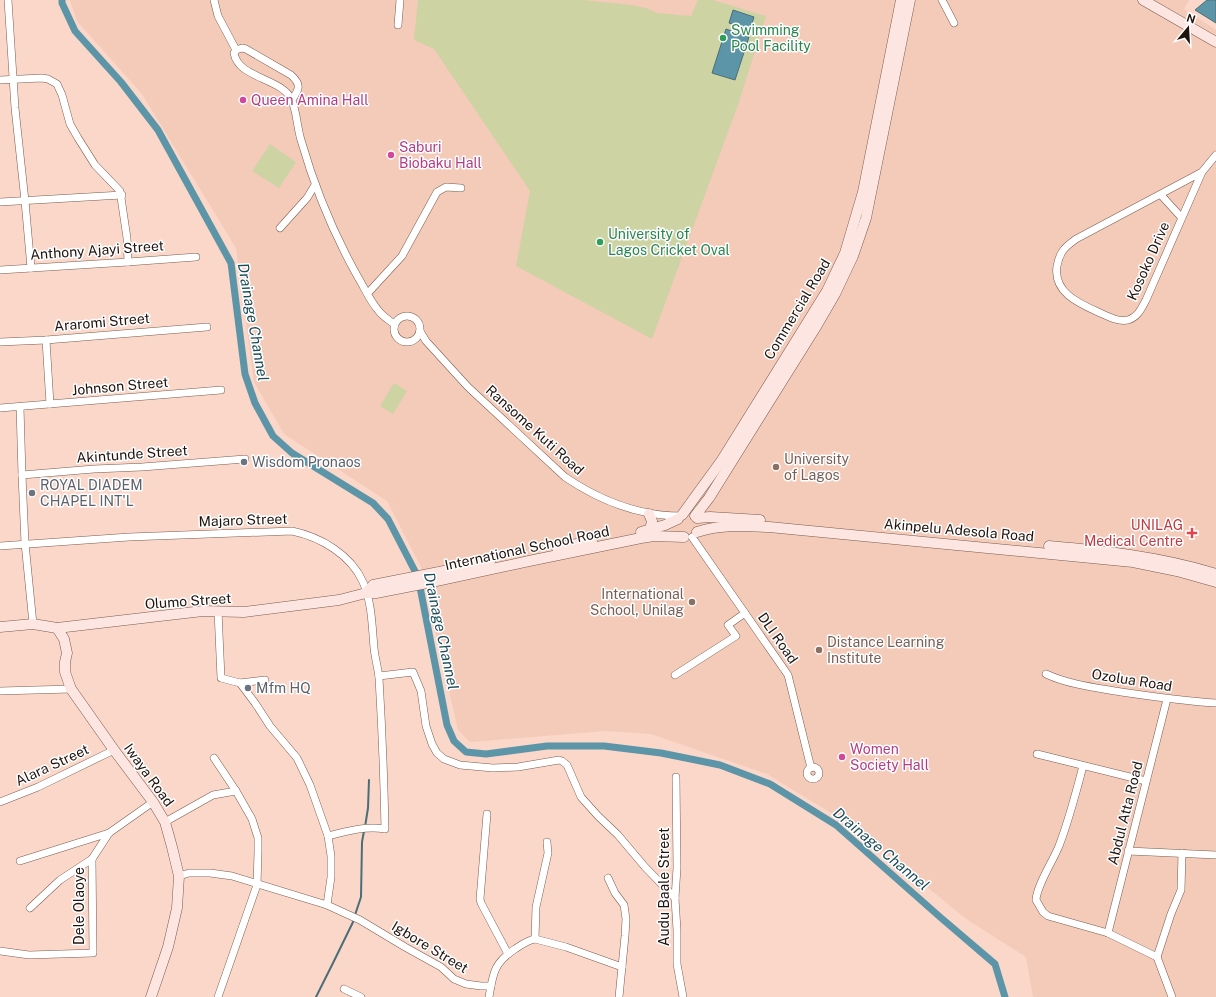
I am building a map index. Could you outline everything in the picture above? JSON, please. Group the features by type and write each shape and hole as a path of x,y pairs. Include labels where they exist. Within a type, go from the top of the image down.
{"street":[{"path":"8,0 15,108 31,268"},
{"path":"214,0 218,16 236,50 234,54 236,61 246,69 284,90 292,100 300,138 315,185 337,238 378,310 394,324"},
{"path":"398,25 400,0"},
{"name":"Commercial Road","path":"680,516 722,460 827,291 845,252 863,192 901,0"},
{"name":"Commercial Road","path":"696,517 817,325 835,294 852,256 866,218 910,0"},
{"path":"942,0 954,22"},
{"path":"1143,0 1216,42"},
{"path":"1153,0 1216,36"},
{"path":"236,50 242,48 246,49 297,80 299,85 292,100"},
{"path":"0,80 42,78 48,79 56,84 62,95 70,124 95,165 116,185 122,195 128,262"},
{"name":"Kosoko Drive","path":"1202,172 1067,245 1062,251 1057,270 1058,281 1065,293 1079,304 1113,319 1120,321 1135,317 1140,312 1146,300 1181,217 1202,172 1216,155"},
{"path":"280,228 307,198 315,185"},
{"path":"368,293 402,256 437,192 446,187 461,188"},
{"path":"0,202 122,195"},
{"name":"Kosoko Drive","path":"1161,195 1181,217"},
{"name":"Anthony Ajayi Street","path":"0,270 196,257"},
{"path":"407,315 412,316 419,324 420,331 417,337 411,341 402,341 396,338 394,334 394,324 399,317 407,315"},
{"name":"Araromi Street","path":"0,342 46,340 207,327"},
{"name":"Ransome Kuti Road","path":"420,331 426,341 468,387 565,477 580,488 596,496 649,514 680,516"},
{"path":"46,340 50,404"},
{"name":"Johnson Street","path":"0,408 221,390"},
{"path":"20,407 25,543 33,624"},
{"name":"Akintunde Street","path":"22,475 245,459"},
{"path":"649,514 652,521 650,530"},
{"path":"691,514 696,517 699,523 699,528 691,535 681,535 676,529 676,522 680,516 691,514"},
{"name":"International School Road","path":"426,579 650,530 665,525 680,516"},
{"name":"Akinpelu Adesola Road","path":"696,517 784,521 898,534 1132,554 1187,565 1216,574"},
{"name":"Akinpelu Adesola Road","path":"691,535 711,528 728,526 769,527 1060,554 1155,565 1216,582"},
{"name":"Majaro Street","path":"0,546 25,543 129,537 292,531 318,539 340,552 360,576 363,583 372,590 370,607 379,676 383,746 385,829 359,829 328,836"},
{"name":"International School Road","path":"372,590 640,538 691,535"},
{"name":"DLI Road","path":"691,535 788,675 811,768"},
{"name":"Olumo Street","path":"0,626 33,624 57,628 184,613 218,611 244,612 339,600 372,590"},
{"path":"218,611 221,678 240,683 265,680"},
{"path":"675,675 736,636 728,625 745,613"},
{"name":"Iwaya Road","path":"57,628 64,639 67,653 64,662 65,672 71,689 153,802 165,822 179,876 177,908 168,947 151,997"},
{"path":"379,676 413,672 421,691 426,726 432,744 438,753 452,763 493,768 559,760 562,761 567,765 581,797 675,898"},
{"name":"Ozolua Road","path":"1046,674 1075,684 1167,699 1216,703"},
{"path":"240,683 256,702 270,726 297,758 310,785 328,836 332,866 327,905"},
{"path":"0,691 71,689"},
{"name":"Abdul Atta Road","path":"1108,933 1167,699"},
{"name":"Alara Street","path":"0,802 38,787 114,750"},
{"path":"1037,754 1146,781"},
{"path":"214,758 236,791 252,819 258,838 257,885 218,997"},
{"path":"1083,766 1067,824 1039,888 1036,900 1043,912 1048,916 1108,933 1157,957"},
{"name":"Audu Baale Street","path":"676,776 677,868 675,898 677,964 682,997"},
{"path":"165,822 213,795 236,791"},
{"path":"20,861 109,833 153,802"},
{"path":"487,814 481,903 508,954"},
{"path":"30,908 60,880 92,859 109,833"},
{"path":"535,938 536,907 548,853 548,842"},
{"path":"1128,851 1216,854"},
{"path":"1172,997 1157,957 1171,914 1181,890 1182,853"},
{"name":"Dele Olaoye","path":"0,950 29,955 93,953 92,859"},
{"name":"Igbore Street","path":"179,876 189,873 223,874 244,879 257,885 275,888 327,905 351,915 441,967 454,979 466,984 491,986"},
{"path":"608,878 615,893 624,905 626,927 619,997"},
{"path":"489,997 494,970 501,960 508,954 535,938 566,947 622,967"},
{"path":"344,989 361,997"}],"shaded area":[{"name":"University of Lagos","path":"70,0 1189,0 1184,9 1216,30 1216,997 1033,997 1026,957 965,918 851,825 767,774 651,734 604,731 470,742 458,730 421,567 387,501 284,434 254,382 236,248 142,94 77,21"}],"green space":[{"path":"418,0 583,0 632,5 646,8 657,13 691,16 698,0 713,0 766,16 739,102 652,339 516,266 530,191 434,49 414,40"},
{"path":"270,144 296,162 279,188 252,171"},
{"path":"394,383 407,391 393,414 380,406"}],"water":[{"path":"1207,0 1216,0 1216,23 1195,10"},
{"path":"733,10 754,17 750,30 729,23"},
{"path":"726,29 749,37 735,80 712,73"}],"waterway":[{"name":"Drainage Channel","path":"62,0 75,31 121,82 158,130 231,263 245,374 255,403 273,436 292,453 373,503 388,519 418,577 447,725 454,741 466,752 486,754 547,746 604,746 661,753 720,765 770,784 836,825 995,964 1005,997"},
{"path":"365,827 368,808 369,780"},
{"path":"355,915 361,897 362,842 364,831"},
{"path":"316,997 354,920"}],"place":[{"name":"Swimming Pool Facility","path":"723,38"},
{"name":"Queen Amina Hall","path":"243,100"},
{"name":"Saburi Biobaku Hall","path":"391,155"},
{"name":"University of Lagos Cricket Oval","path":"600,242"},
{"name":"Wisdom Pronaos","path":"244,462"},
{"name":"University of Lagos","path":"776,467"},
{"name":"ROYAL DIADEM CHAPEL INT'L","path":"32,493"},
{"name":"UNILAG Medical Centre","path":"1192,533"},
{"name":"International School, Unilag","path":"692,602"},
{"name":"Distance Learning Institute","path":"819,650"},
{"name":"Mfm HQ","path":"248,688"},
{"name":"Women Society Hall","path":"842,757"}]}
